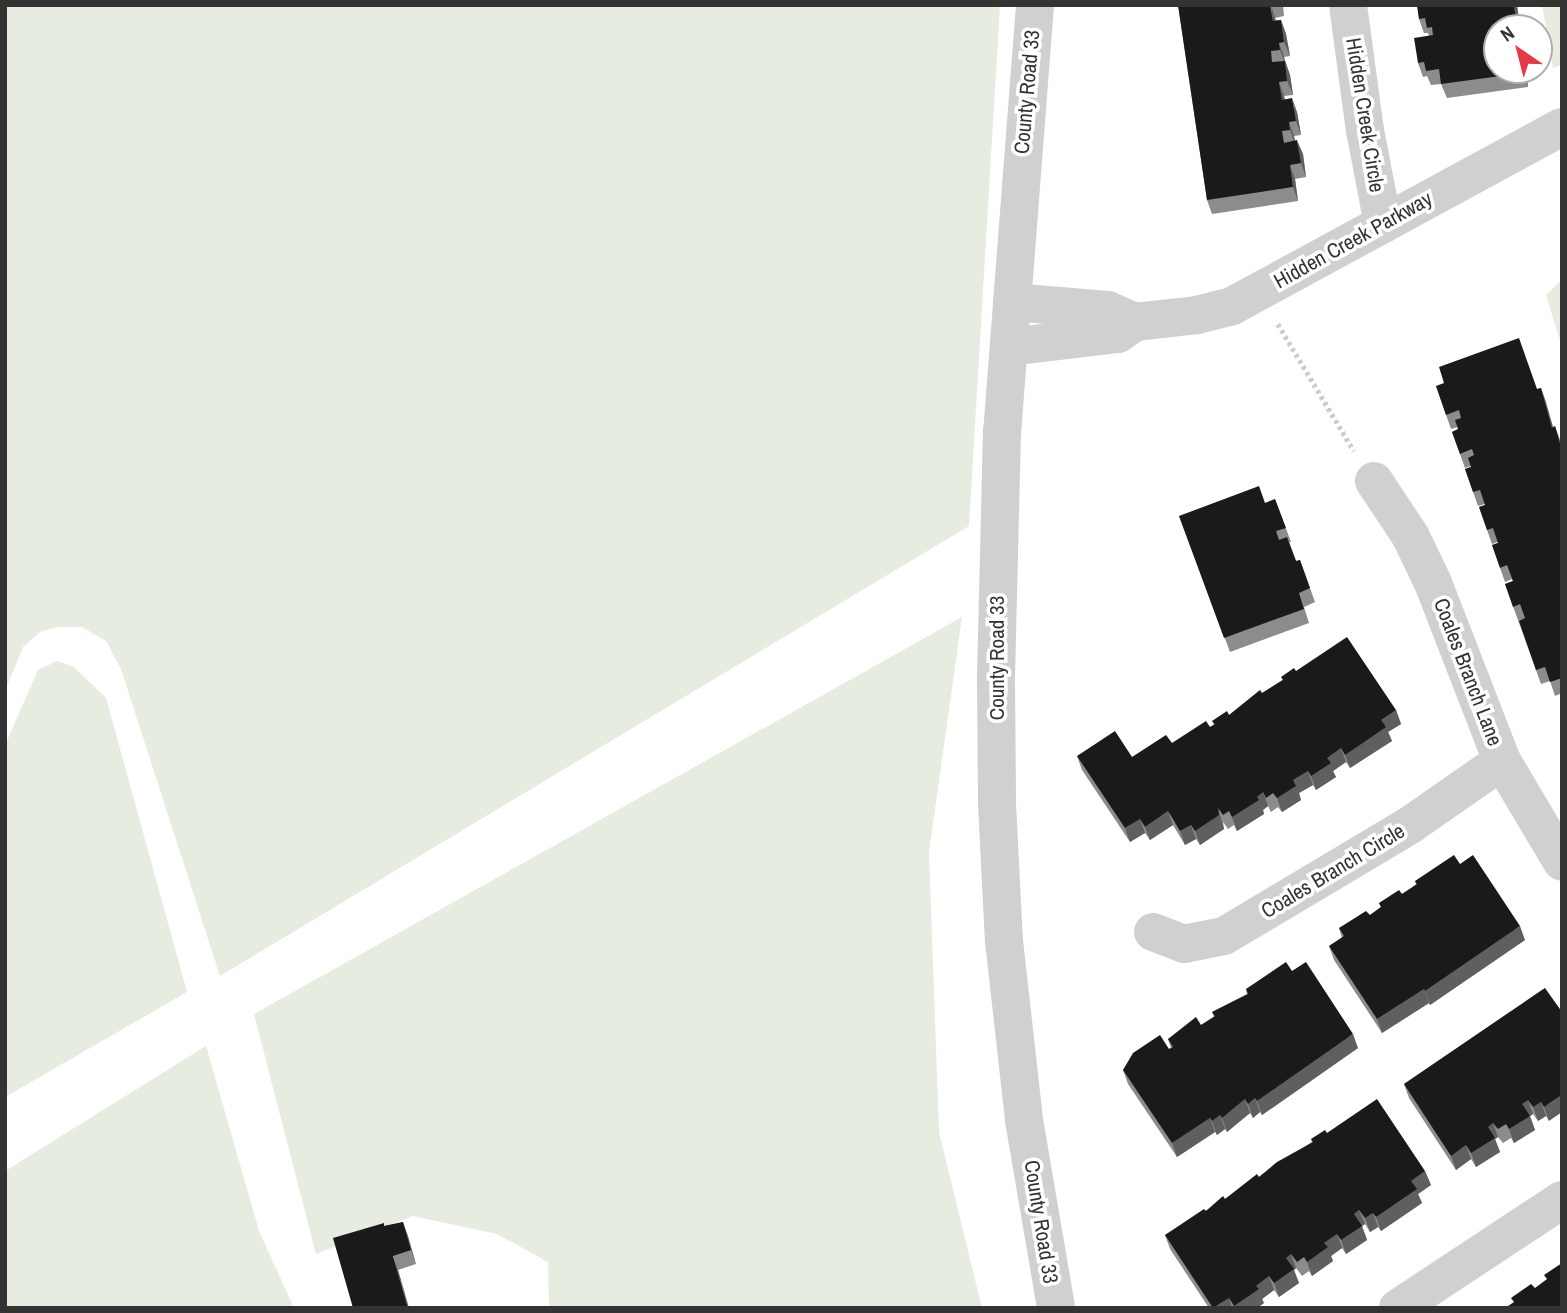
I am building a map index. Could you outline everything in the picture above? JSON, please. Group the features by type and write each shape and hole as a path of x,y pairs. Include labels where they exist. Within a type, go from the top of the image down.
{"street":[{"name":"County Road 33","path":"1035,5 1017,209 998,554 997,804 1004,941 1024,1120 1056,1308"},
{"name":"Hidden Creek Circle","path":"1348,5 1365,130 1383,224"},
{"name":"Hidden Creek Parkway","path":"1009,347 1057,338 1118,334 1135,322 1209,312 1232,306 1562,127"},
{"name":"Hidden Creek Parkway","path":"1013,302 1108,310 1135,322"},
{"name":"Coales Branch Lane","path":"1374,481 1411,537 1433,583 1502,761 1562,862"},
{"name":"Coales Branch Circle","path":"1153,932 1184,944 1224,936 1410,825 1502,761"},
{"path":"1398,1308 1562,1200"}],"path":[{"path":"1262,291 1287,343 1316,384 1374,481"}],"shaded area":[{"path":"5,5 1000,5 969,526 220,976 121,669 106,641 82,627 57,627 40,632 23,647 5,691"},
{"path":"1542,5 1562,5 1562,65 1553,68 1553,14 1544,14"},
{"path":"1562,279 1562,347 1546,295"},
{"path":"962,617 929,852 939,1132 982,1308 549,1308 548,1262 497,1234 413,1216 316,1254 254,1014"},
{"path":"57,661 74,667 106,698 187,992 5,1097 5,745 38,670"},
{"path":"206,1046 259,1231 294,1308 5,1308 5,1171"}],"building":[{"path":"1178,5 1270,5 1273,21 1281,20 1284,42 1279,43 1280,50 1271,51 1272,62 1285,61 1287,81 1279,82 1282,100 1292,98 1296,121 1289,122 1290,130 1282,131 1284,143 1297,140 1301,163 1290,165 1293,187 1207,200"},
{"path":"1417,5 1514,5 1515,14 1483,14 1483,78 1441,84 1439,69 1426,71 1424,62 1418,63 1414,38 1433,35 1432,27 1427,28 1425,18 1419,19"},
{"path":"1519,338 1537,389 1541,388 1552,428 1555,426 1562,450 1562,678 1550,682 1545,667 1536,670 1519,621 1525,618 1520,604 1513,607 1505,584 1513,581 1507,565 1500,568 1492,545 1498,543 1493,528 1487,530 1479,507 1485,505 1480,490 1473,492 1465,469 1471,467 1468,458 1474,455 1472,449 1460,454 1452,432 1458,429 1455,420 1461,418 1459,410 1446,415 1436,386 1444,383 1439,367"},
{"path":"1259,486 1265,503 1275,499 1286,528 1276,531 1279,540 1287,537 1296,561 1300,560 1310,588 1299,593 1304,609 1224,638 1179,516"},
{"path":"1347,637 1396,710 1381,720 1386,727 1345,755 1341,748 1327,758 1331,763 1311,776 1308,771 1293,780 1296,786 1277,798 1273,793 1266,798 1263,792 1257,797 1259,800 1232,817 1229,811 1223,815 1218,808 1219,815 1195,831 1191,825 1180,831 1168,811 1145,827 1140,819 1125,828 1077,756 1115,731 1132,757 1166,735 1172,743 1206,721 1210,727 1215,724 1212,721 1227,711 1229,715 1260,690 1262,693 1283,680 1281,677 1294,668 1296,671"},
{"path":"1454,855 1460,864 1473,855 1520,926 1425,991 1424,989 1377,1019 1329,946 1344,936 1339,928 1366,911 1370,915 1381,907 1379,903 1399,890 1402,894 1417,884 1415,881"},
{"path":"1286,962 1292,971 1306,962 1353,1034 1257,1101 1255,1098 1248,1104 1245,1099 1222,1118 1220,1115 1212,1121 1210,1118 1172,1143 1123,1070 1133,1053 1160,1035 1169,1049 1173,1047 1168,1039 1196,1017 1201,1025 1215,1016 1212,1012 1248,994 1246,989"},
{"path":"1545,988 1562,1012 1562,1095 1544,1107 1541,1102 1533,1107 1528,1100 1522,1104 1530,1116 1509,1129 1506,1124 1498,1129 1493,1123 1488,1127 1495,1138 1471,1153 1466,1145 1451,1156 1404,1084"},
{"path":"1377,1099 1425,1171 1411,1181 1417,1189 1376,1217 1373,1213 1365,1218 1359,1210 1354,1214 1362,1226 1341,1240 1337,1234 1324,1243 1328,1247 1307,1262 1304,1257 1297,1262 1291,1254 1286,1258 1294,1269 1274,1283 1269,1276 1256,1286 1259,1289 1234,1306 1229,1298 1213,1308 1165,1235"},
{"path":"403,1222 411,1250 393,1256 408,1308 353,1308 333,1238 384,1223 384,1226"},
{"path":"1562,1263 1562,1308 1505,1308 1514,1302 1511,1298 1531,1284 1535,1288 1547,1279 1544,1275"}]}
